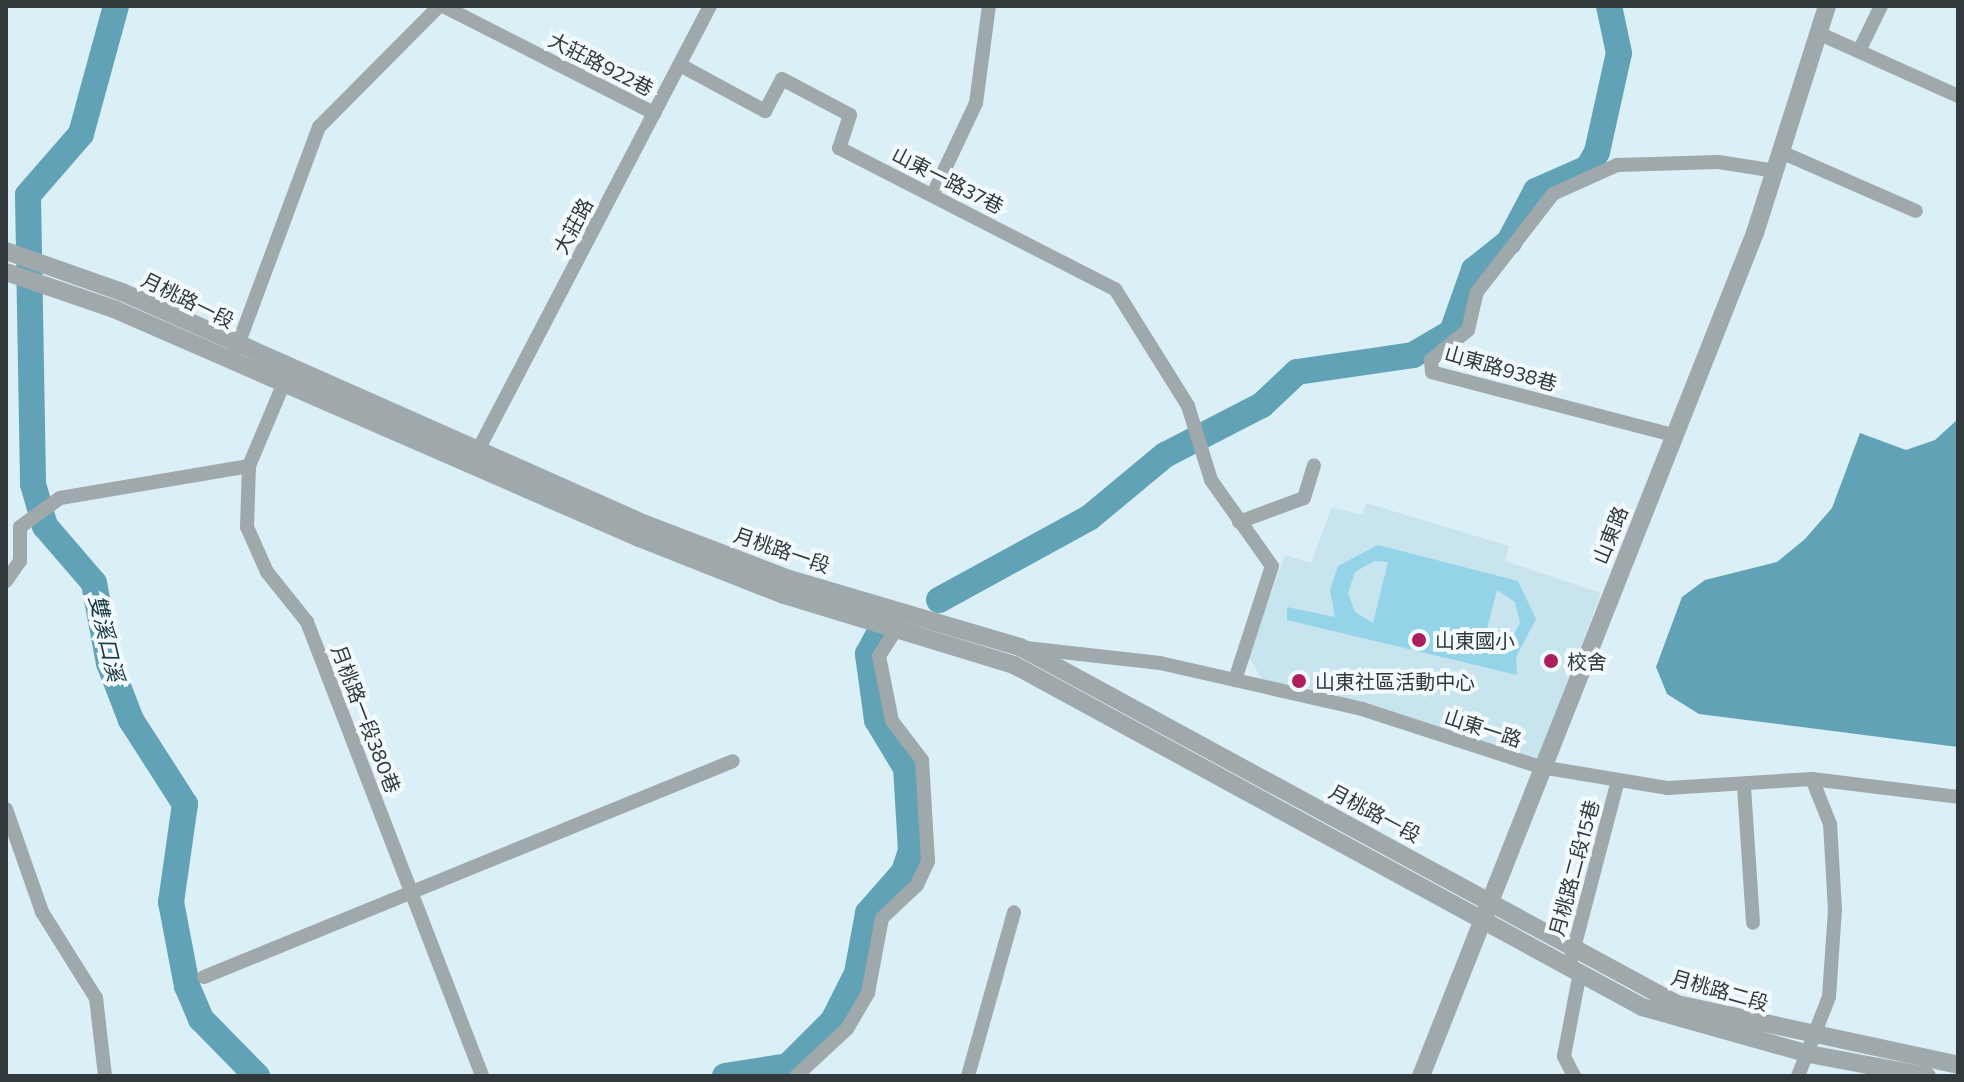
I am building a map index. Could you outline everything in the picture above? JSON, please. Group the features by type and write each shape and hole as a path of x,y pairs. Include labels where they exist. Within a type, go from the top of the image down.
{"street":[{"name":"大莊路922巷","path":"441,6 654,113"},
{"path":"234,355 319,127 441,6"},
{"name":"大莊路","path":"475,458 710,6"},
{"path":"933,194 976,103 989,6"},
{"name":"山東路","path":"1421,1076 1776,171 1827,6"},
{"path":"1860,49 1881,6"},
{"path":"1818,33 1860,49 1958,96"},
{"name":"山東一路37巷","path":"680,65 765,111 782,79 850,115 839,148 1115,289 1194,427 1203,452 1239,522"},
{"path":"1781,152 1916,211"},
{"name":"山東路938巷","path":"1673,435 1432,372 1431,360 1468,330 1477,292 1553,194 1617,165 1718,162 1776,171"},
{"name":"月桃路一段","path":"11,252 47,261 234,355 283,385 475,458"},
{"name":"月桃路一段","path":"11,273 234,355 784,595 1017,656"},
{"name":"月桃路一段380巷","path":"283,385 249,466 247,527 267,572 307,622 482,1076"},
{"path":"1235,680 1272,566 1239,522 1304,498 1314,465"},
{"path":"6,581 20,561 20,527 60,498 249,466"},
{"name":"月桃路一段","path":"642,531 1017,656 1488,908"},
{"path":"796,1076 847,1029 868,993 882,918 917,885 928,861 922,760 892,721 879,656 898,627"},
{"name":"山東一路","path":"1017,656 1235,680 1362,709 1541,767 1618,780 1744,787 1812,779 1958,797"},
{"path":"204,977 733,761"},
{"path":"1798,1076 1829,997 1835,910 1830,824 1812,779"},
{"name":"月桃路二段15巷","path":"1574,1076 1564,1056 1574,963 1618,780"},
{"path":"1744,787 1753,923"},
{"path":"6,809 42,912 96,998 105,1076"},
{"name":"月桃路二段","path":"1488,908 1574,963 1676,1019 1812,1046 1927,1076"},
{"path":"968,1076 1014,912"},
{"name":"月桃路二段","path":"1812,1046 1958,1065"}],"shaded area":[{"path":"1958,419 1958,747 1699,714 1667,694 1656,667 1682,597 1705,580 1777,562 1805,539 1832,508 1860,433 1906,450 1935,440"},
{"name":"山東國小","path":"1366,503 1509,546 1505,561 1601,593 1538,758 1262,679 1248,656 1285,555 1311,563 1332,507 1363,515"},
{"path":"1378,545 1518,581 1536,619 1516,657 1517,675 1287,620 1287,607 1335,617 1330,590 1338,566","holes":["1374,561 1388,562 1373,623 1355,612 1348,593 1355,572","1497,590 1515,602 1520,623 1509,643 1488,650 1482,648"]}],"waterway":[{"name":"雙溪口溪","path":"116,6 81,134 28,195 33,484 45,526 94,583 109,663 131,720 185,804 171,902 187,986 201,1019 257,1076"},
{"path":"939,600 1089,518 1165,455 1262,405 1297,372 1413,355 1452,332 1474,270 1509,242 1536,191 1588,168 1597,152 1619,53 1609,6"},
{"path":"725,1076 788,1066 833,1021 857,973 868,913 904,872 911,851 906,768 877,720 868,654 879,633"}],"place":[{"name":"山東國小","path":"1419,640"},
{"name":"校舍","path":"1551,661"},
{"name":"山東社區活動中心","path":"1299,681"}]}
